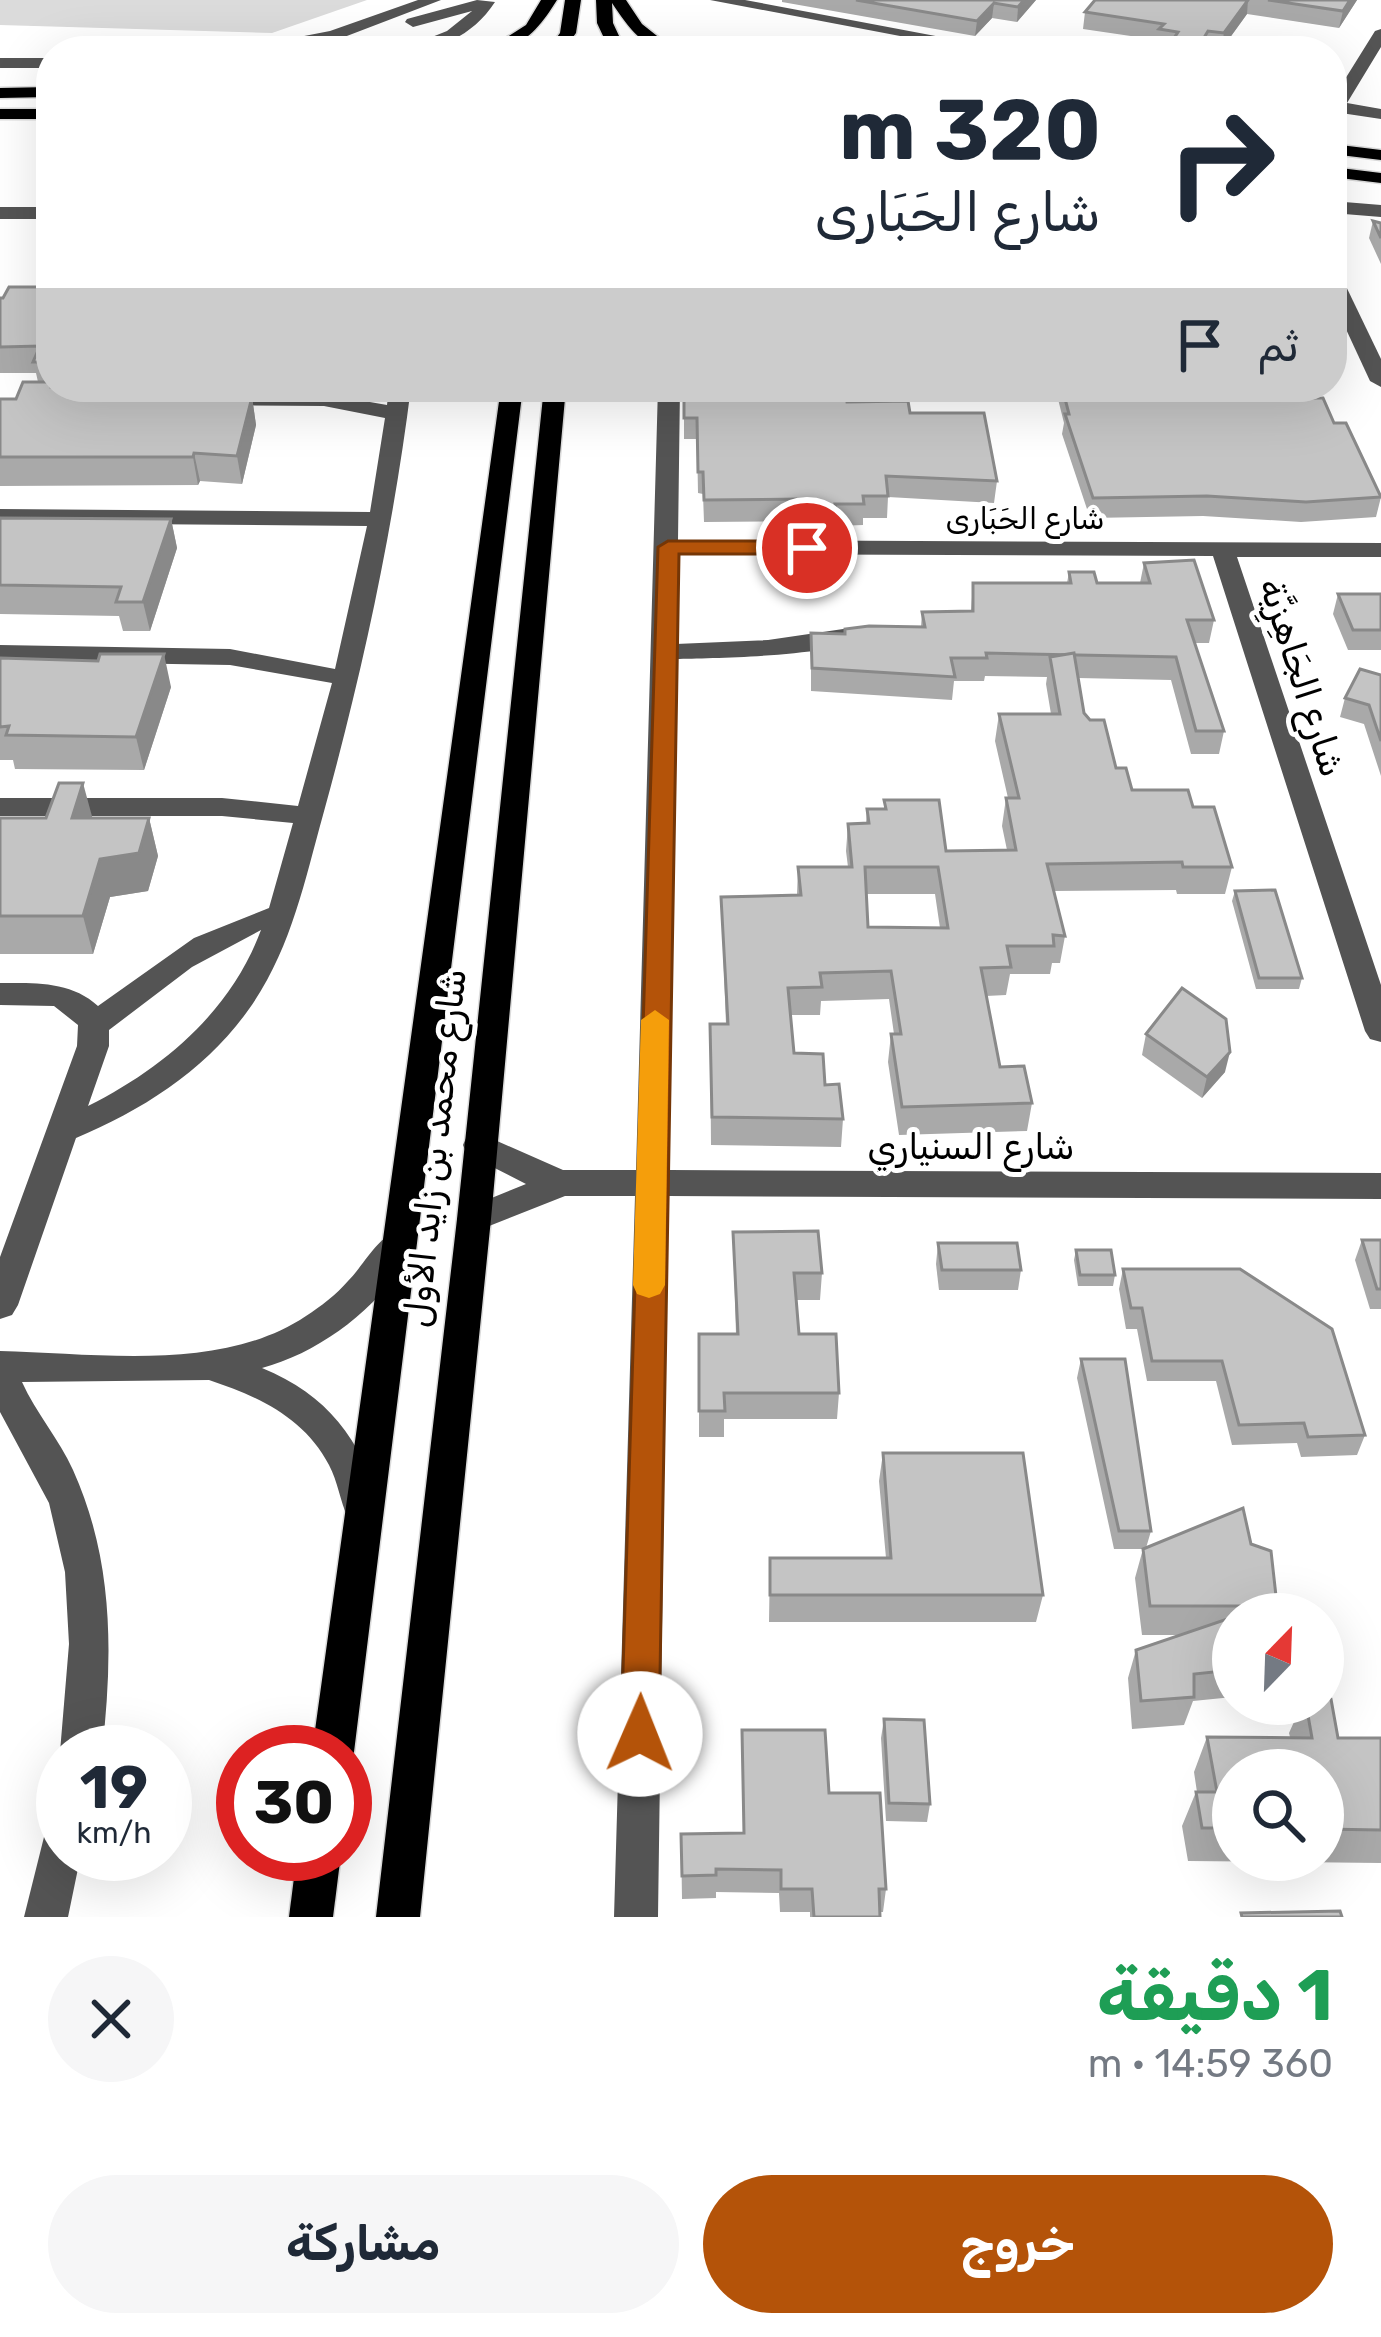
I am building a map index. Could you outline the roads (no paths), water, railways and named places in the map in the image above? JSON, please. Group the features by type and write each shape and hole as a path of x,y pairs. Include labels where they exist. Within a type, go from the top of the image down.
{"main road":[{"path":"518,36 532,28 549,0"},
{"path":"566,36 573,0"},
{"path":"604,0 611,36"},
{"path":"618,0 648,36"},
{"path":"0,92 36,92"},
{"path":"0,114 36,114"},
{"path":"1347,151 1381,154"},
{"path":"1347,174 1381,178"},
{"name":"شارع محمد بن زايد الأول","path":"337,1725 510,402"},
{"name":"شارع محمد بن زايد الأول","path":"398,1917 474,1220 553,402"},
{"path":"310,1917 315,1881"}],"street":[{"path":"333,36 433,0"},
{"path":"718,0 922,36"},
{"path":"376,36 487,1"},
{"path":"446,36 472,21 487,1"},
{"path":"1347,88 1381,34"},
{"path":"0,63 36,63"},
{"path":"1347,110 1381,114"},
{"path":"1347,208 1381,211"},
{"path":"0,213 36,213"},
{"path":"1347,310 1381,381"},
{"path":"63,1130 131,1098 206,1037 254,979 279,915 345,678 380,519 398,402"},
{"path":"637,1917 669,402"},
{"path":"0,516 380,519"},
{"name":"شارع الحَبَارى","path":"668,547 1381,550"},
{"name":"شارع الجَاهِزِيَّة","path":"1223,550 1381,1031"},
{"path":"665,652 768,648 868,635"},
{"path":"0,652 215,656 345,678"},
{"path":"0,807 222,807 309,815"},
{"path":"94,1025 213,938 245,923 279,915"},
{"path":"0,994 61,997 82,1008 94,1025 93,1046 0,1305"},
{"name":"شارع السنياري","path":"478,1145 517,1167 562,1183 1381,1186"},
{"name":"شارع السنياري","path":"474,1220 562,1183"},
{"path":"84,1725 91,1648 81,1552 54,1469 12,1400 0,1369 216,1367 266,1354 310,1335 349,1307 402,1239"},
{"path":"216,1367 261,1381 302,1404 333,1435 354,1474 365,1518"},
{"path":"46,1917 54,1881"}]}
